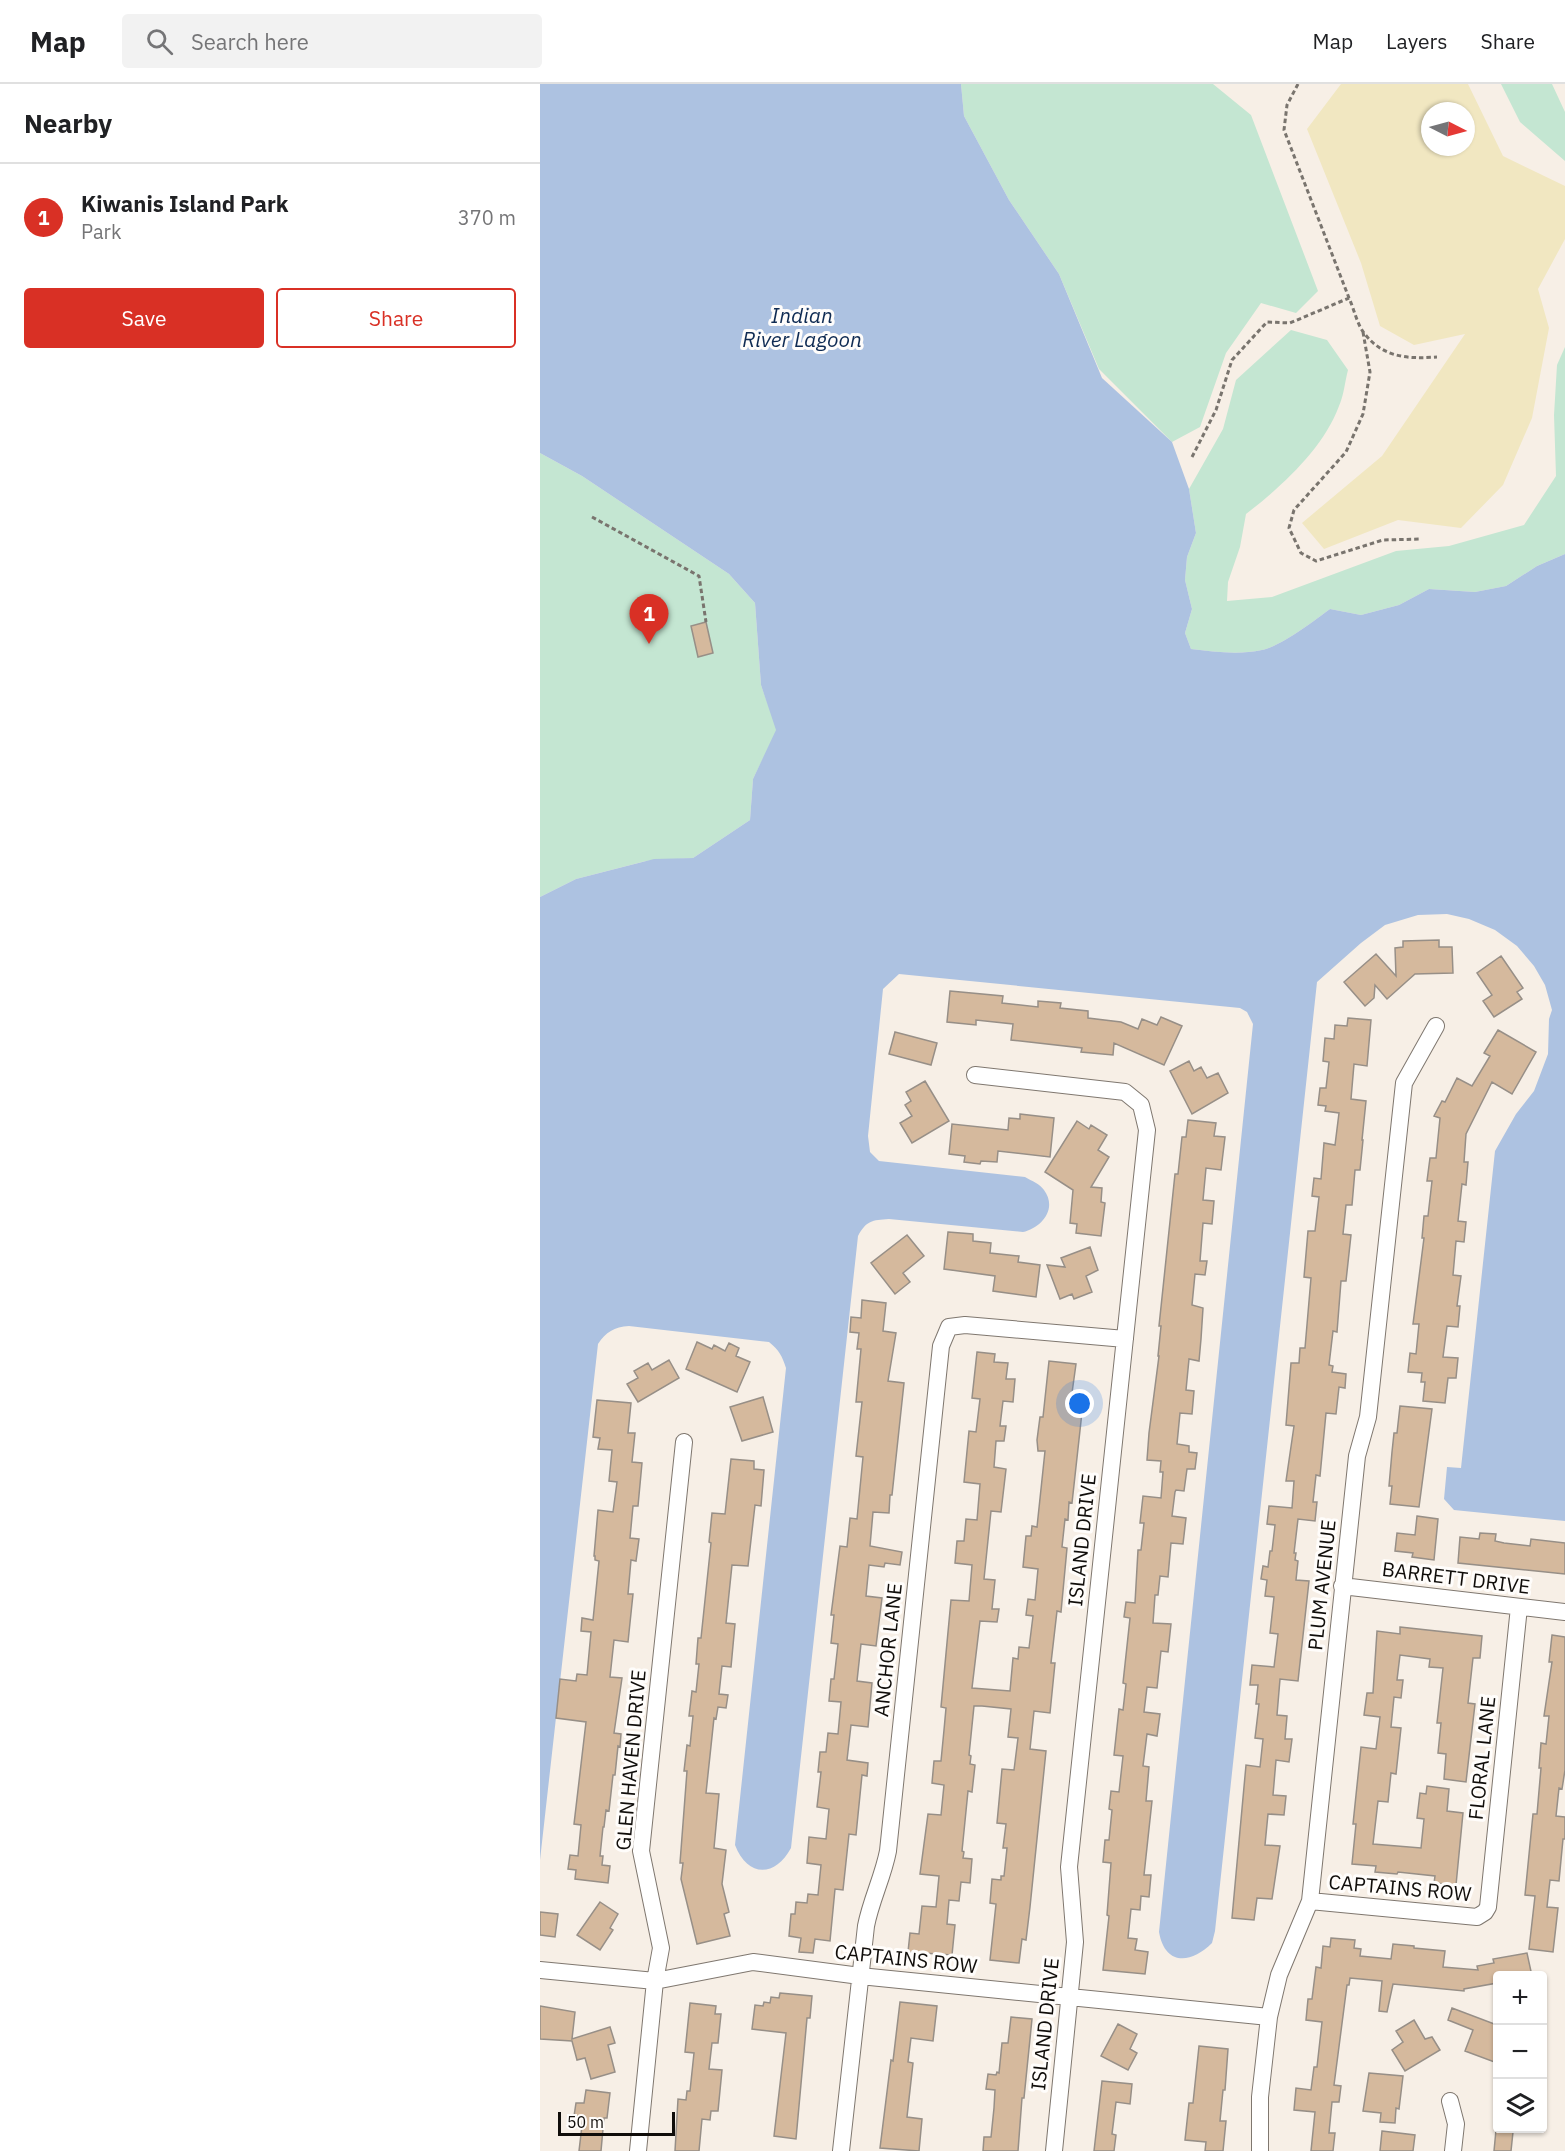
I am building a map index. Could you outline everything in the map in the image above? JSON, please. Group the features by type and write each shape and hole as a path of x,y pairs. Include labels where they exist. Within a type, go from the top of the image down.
{"street":[{"name":"PLUM AVENUE","path":"1260,2151 1260,2097 1269,2017 1280,1975 1310,1901 1342,1586 1357,1456 1368,1417 1404,1083 1436,1026"},
{"name":"ISLAND DRIVE","path":"975,1075 1125,1092 1141,1106 1147,1130 1069,1867 1075,1942 1054,2151"},
{"name":"ANCHOR LANE","path":"841,2151 870,1907 888,1851 941,1346 949,1327 965,1326 1125,1339"},
{"name":"GLEN HAVEN DRIVE","path":"638,2151 655,1981 661,1947 641,1851 684,1442"},
{"name":"BARRETT DRIVE","path":"1342,1586 1565,1612"},
{"name":"FLORAL LANE","path":"1485,1912 1488,1906 1519,1607"},
{"name":"CAPTAINS ROW","path":"1310,1901 1477,1917 1485,1912"},
{"name":"CAPTAINS ROW","path":"540,1970 655,1981 753,1962 860,1976 1269,2017"},
{"path":"1450,2100 1456,2124 1453,2151"}],"path":[{"path":"1298,84 1287,105 1284,130 1363,332 1370,372 1363,414 1346,452 1294,510 1288,528 1301,554 1316,561 1383,540 1421,539"},
{"path":"1192,457 1216,410 1233,360 1268,322 1290,322 1350,298"},
{"path":"1363,332 1382,350 1409,359 1437,357"},
{"path":"592,517 699,576 706,622"}],"green space":[{"path":"961,84 1213,84 1251,115 1318,291 1296,313 1261,303 1226,353 1200,427 1172,442 1099,369 1059,274 1009,200 964,116"},
{"path":"1501,84 1552,84 1565,112 1565,161 1520,122"},
{"path":"1291,330 1327,340 1348,370 1341,402 1332,422 1312,452 1287,479 1246,514 1240,547 1228,582 1227,601 1272,597 1396,551 1449,546 1524,525 1556,476 1554,415 1557,365 1565,347 1565,554 1537,566 1506,586 1475,592 1429,589 1399,605 1361,615 1330,609 1270,648 1235,653 1191,649 1185,633 1192,609 1185,580 1187,557 1196,533 1189,489 1223,429 1236,380"},
{"path":"540,453 582,476 729,574 755,603 761,685 777,730 753,779 750,820 693,858 646,861 576,879 540,897"}],"sand":[{"path":"1341,84 1468,84 1503,156 1565,186 1565,239 1538,289 1549,328 1532,418 1503,485 1461,528 1398,520 1324,549 1302,523 1382,456 1465,334 1414,345 1380,326 1361,263 1307,129"}],"water":[{"name":"Indian River Lagoon","path":"540,84 961,84 964,116 1009,200 1059,274 1102,378 1172,442 1189,489 1196,533 1187,557 1185,580 1192,609 1185,633 1191,649 1236,653 1270,648 1330,609 1361,615 1399,605 1429,589 1475,592 1506,586 1537,566 1565,554 1565,1521 1454,1510 1444,1499 1447,1467 1461,1468 1495,1151 1516,1114 1534,1091 1548,1054 1549,1019 1552,1010 1545,985 1534,966 1517,946 1495,930 1469,919 1447,914 1418,915 1385,925 1317,982 1215,1931 1212,1943 1188,1958 1173,1956 1167,1951 1159,1932 1253,1024 1247,1012 1240,1008 899,974 883,989 868,1136 870,1152 879,1161 1025,1177 1038,1184 1048,1197 1046,1217 1030,1230 1023,1232 889,1219 878,1220 870,1222 858,1236 791,1848 777,1865 769,1869 754,1868 740,1856 735,1845 786,1368 780,1354 769,1342 629,1326 607,1333 601,1340 598,1344 540,1860 540,897 576,879 654,859 693,858 750,820 753,779 776,730 761,685 755,603 729,574 582,476 540,453"}],"building":[{"path":"706,622 713,653 698,657 691,626"},
{"path":"1439,940 1439,947 1452,947 1453,973 1415,974 1387,999 1375,985 1374,998 1365,1006 1344,982 1376,954 1396,976 1395,948 1403,947 1403,941"},
{"path":"1501,956 1523,988 1517,992 1522,999 1494,1017 1483,1001 1492,995 1477,973"},
{"path":"950,991 1003,996 1002,1003 1038,1007 1038,1001 1061,1003 1060,1008 1088,1011 1088,1018 1121,1022 1138,1029 1142,1019 1157,1025 1161,1017 1182,1026 1164,1065 1114,1043 1113,1055 1081,1052 1082,1048 1011,1040 1013,1024 976,1020 976,1025 947,1022"},
{"path":"1348,1018 1371,1020 1367,1066 1354,1064 1351,1099 1366,1101 1363,1140 1360,1170 1355,1170 1352,1205 1346,1205 1343,1234 1351,1235 1346,1281 1341,1281 1337,1332 1333,1331 1329,1365 1333,1366 1332,1372 1346,1374 1345,1388 1339,1387 1336,1414 1326,1413 1320,1476 1316,1475 1313,1502 1317,1502 1315,1521 1298,1519 1294,1553 1296,1553 1295,1560 1298,1561 1296,1580 1309,1581 1298,1681 1280,1679 1277,1715 1287,1716 1285,1739 1292,1739 1289,1762 1276,1760 1273,1795 1286,1796 1284,1815 1268,1814 1265,1845 1280,1846 1272,1899 1257,1898 1254,1920 1232,1918 1246,1765 1260,1767 1263,1739 1255,1738 1259,1704 1256,1704 1258,1685 1250,1685 1252,1665 1274,1667 1278,1634 1270,1633 1274,1597 1265,1596 1267,1580 1261,1579 1263,1566 1268,1567 1275,1525 1267,1524 1269,1506 1292,1508 1294,1481 1286,1481 1294,1426 1286,1425 1291,1363 1299,1363 1300,1348 1305,1348 1311,1278 1304,1277 1308,1231 1315,1231 1319,1197 1312,1196 1314,1178 1321,1179 1324,1143 1335,1145 1339,1113 1325,1111 1326,1106 1318,1105 1320,1088 1326,1088 1329,1062 1323,1061 1325,1038 1334,1039 1335,1025 1347,1026"},
{"path":"1498,1030 1536,1052 1512,1094 1492,1082 1466,1134 1464,1162 1468,1162 1466,1185 1462,1184 1458,1221 1466,1222 1464,1242 1456,1241 1453,1275 1461,1276 1457,1306 1460,1306 1458,1327 1447,1326 1443,1357 1458,1358 1456,1378 1448,1378 1445,1403 1423,1401 1425,1382 1421,1382 1422,1373 1408,1372 1410,1353 1416,1354 1419,1324 1413,1324 1424,1238 1422,1238 1424,1216 1428,1216 1432,1181 1427,1181 1430,1158 1436,1158 1440,1118 1434,1116 1442,1101 1445,1102 1457,1078 1472,1086 1490,1056 1484,1053"},
{"path":"895,1032 937,1043 931,1065 889,1054"},
{"path":"1189,1061 1194,1071 1201,1067 1207,1078 1218,1073 1228,1093 1192,1114 1170,1071"},
{"path":"925,1081 949,1121 912,1143 900,1123 912,1116 905,1105 911,1101 906,1092"},
{"path":"1020,1114 1054,1118 1050,1157 998,1151 997,1162 981,1161 980,1164 964,1162 965,1156 949,1154 952,1124 1008,1130 1009,1118 1020,1119"},
{"path":"1188,1120 1216,1123 1214,1136 1225,1137 1221,1170 1206,1168 1203,1200 1214,1201 1212,1224 1203,1223 1200,1261 1207,1261 1205,1275 1195,1274 1192,1305 1203,1308 1199,1361 1189,1359 1186,1390 1194,1391 1192,1414 1180,1413 1177,1444 1189,1446 1189,1452 1197,1453 1195,1469 1187,1469 1184,1491 1176,1490 1175,1492 1172,1516 1186,1518 1183,1544 1171,1543 1168,1577 1160,1576 1158,1595 1155,1595 1153,1623 1171,1624 1168,1652 1161,1651 1157,1688 1147,1687 1144,1712 1160,1714 1157,1736 1147,1734 1143,1766 1149,1767 1146,1801 1152,1801 1144,1875 1151,1875 1149,1897 1141,1896 1140,1910 1131,1909 1128,1938 1137,1939 1135,1950 1148,1952 1145,1974 1103,1970 1109,1916 1107,1915 1111,1863 1103,1862 1105,1840 1109,1840 1111,1791 1119,1792 1123,1756 1114,1755 1119,1709 1123,1710 1126,1684 1123,1683 1130,1618 1124,1617 1126,1602 1135,1603 1138,1550 1141,1550 1144,1523 1140,1523 1143,1496 1161,1498 1163,1472 1160,1472 1161,1461 1147,1460 1159,1356 1161,1326 1159,1326 1175,1174 1178,1174 1182,1137 1186,1137"},
{"path":"1077,1121 1089,1129 1091,1125 1107,1135 1098,1150 1109,1157 1091,1187 1102,1188 1101,1202 1105,1203 1101,1236 1076,1233 1077,1224 1070,1223 1073,1190 1045,1172"},
{"path":"948,1232 973,1234 973,1241 991,1243 990,1253 1019,1256 1018,1262 1040,1265 1036,1297 993,1291 995,1276 944,1269"},
{"path":"907,1235 924,1256 903,1273 910,1282 895,1294 871,1263"},
{"path":"1090,1247 1098,1270 1086,1276 1092,1292 1074,1299 1072,1294 1060,1299 1047,1265 1065,1267 1061,1258"},
{"path":"862,1300 886,1303 883,1331 896,1333 888,1381 904,1383 889,1513 873,1512 870,1546 902,1552 900,1565 885,1563 884,1567 869,1565 866,1596 882,1598 876,1646 861,1644 857,1681 872,1683 868,1727 851,1725 847,1760 868,1763 867,1776 862,1775 856,1835 849,1834 843,1890 835,1889 830,1941 815,1939 813,1953 799,1952 801,1938 789,1936 791,1914 795,1914 796,1902 807,1903 808,1894 818,1895 821,1865 807,1863 809,1837 826,1839 829,1809 817,1807 821,1772 818,1772 820,1752 826,1752 828,1733 838,1734 841,1702 829,1701 838,1644 831,1643 834,1615 831,1615 840,1546 847,1547 850,1518 857,1519 863,1457 856,1456 862,1402 856,1402 861,1349 857,1349 859,1333 850,1332 851,1317 861,1318"},
{"path":"697,1342 712,1349 714,1345 725,1351 729,1343 739,1348 736,1356 750,1362 737,1392 686,1369"},
{"path":"977,1352 995,1354 994,1362 1008,1363 1006,1379 1015,1379 1013,1402 1003,1401 1000,1426 1006,1426 1004,1441 996,1441 994,1467 1006,1469 1001,1512 991,1511 984,1579 995,1580 992,1609 999,1609 997,1622 980,1621 972,1688 1010,1691 1013,1658 1018,1659 1019,1647 1029,1648 1033,1616 1026,1615 1028,1599 1035,1600 1038,1569 1023,1567 1026,1536 1031,1536 1032,1526 1037,1527 1045,1451 1038,1451 1037,1440 1040,1417 1043,1417 1049,1361 1076,1364 1072,1393 1084,1394 1072,1503 1069,1502 1068,1520 1065,1519 1062,1547 1067,1548 1061,1612 1057,1611 1051,1663 1055,1663 1050,1713 1034,1711 1030,1749 1046,1751 1026,1940 1022,1939 1019,1963 990,1960 996,1904 990,1903 992,1879 1001,1880 1001,1876 1004,1876 1007,1848 1003,1848 1006,1824 997,1823 1002,1769 1014,1770 1018,1738 1008,1737 1011,1709 982,1706 974,1706 969,1755 971,1756 970,1764 975,1765 972,1792 968,1791 962,1851 964,1852 963,1858 972,1859 970,1883 961,1882 959,1901 949,1900 947,1924 955,1925 952,1955 908,1952 910,1933 919,1934 922,1906 936,1907 939,1876 920,1874 928,1814 941,1815 944,1785 932,1783 934,1761 941,1761 946,1708 941,1707 951,1600 969,1601 972,1565 955,1563 957,1541 964,1541 966,1519 977,1520 980,1484 964,1482 969,1431 976,1432 980,1399 972,1398"},
{"path":"669,1360 679,1378 638,1402 627,1384 638,1378 634,1371 648,1363 652,1370"},
{"path":"763,1397 773,1432 742,1441 730,1407"},
{"path":"597,1400 631,1403 628,1433 635,1433 632,1462 642,1463 638,1506 633,1506 630,1538 639,1539 636,1561 631,1560 628,1594 633,1594 628,1642 614,1640 610,1677 622,1678 614,1733 621,1734 620,1747 618,1746 609,1811 606,1810 600,1856 603,1856 602,1865 610,1866 608,1883 575,1879 576,1870 568,1869 570,1855 578,1856 581,1825 574,1824 586,1722 556,1718 560,1679 576,1681 577,1674 587,1675 591,1632 581,1631 582,1618 593,1620 599,1561 595,1560 594,1556 598,1510 613,1512 617,1482 609,1481 612,1450 598,1449 600,1438 593,1437"},
{"path":"1400,1406 1432,1409 1419,1507 1390,1504 1392,1452"},
{"path":"731,1459 754,1461 754,1469 764,1470 761,1506 755,1505 748,1566 732,1565 726,1623 735,1624 731,1667 722,1666 719,1694 728,1695 726,1708 718,1707 716,1719 714,1718 706,1793 719,1794 714,1848 726,1850 722,1884 729,1912 724,1914 730,1936 697,1944 681,1879 683,1863 680,1863 687,1771 684,1771 687,1745 690,1746 693,1716 689,1716 692,1691 696,1692 699,1664 696,1664 698,1638 701,1638 712,1513 725,1514"},
{"path":"1417,1516 1438,1519 1434,1560 1412,1557 1413,1553 1395,1551 1397,1533 1415,1535"},
{"path":"1480,1533 1496,1534 1495,1541 1504,1543 1530,1546 1531,1539 1565,1543 1565,1574 1458,1563 1460,1537 1479,1539"},
{"path":"1400,1627 1482,1636 1480,1658 1473,1658 1468,1703 1475,1704 1466,1782 1444,1779 1446,1754 1438,1753 1441,1723 1437,1723 1443,1668 1429,1667 1430,1659 1400,1655 1397,1680 1403,1680 1401,1698 1394,1697 1391,1727 1401,1728 1396,1774 1391,1773 1388,1802 1378,1801 1373,1844 1421,1848 1424,1819 1417,1818 1420,1793 1426,1794 1427,1786 1449,1789 1447,1811 1463,1813 1456,1885 1434,1883 1435,1876 1375,1872 1376,1866 1352,1864 1356,1824 1353,1824 1361,1747 1376,1749 1380,1717 1364,1715 1367,1693 1373,1693 1377,1631 1400,1634"},
{"path":"1552,1635 1565,1637 1565,1770 1562,1789 1559,1788 1556,1816 1565,1817 1565,1839 1563,1839 1559,1881 1550,1880 1547,1907 1558,1908 1553,1952 1529,1949 1535,1896 1525,1895 1533,1814 1537,1814 1541,1743 1546,1744 1549,1716 1544,1716 1552,1662 1549,1662"},
{"path":"600,1902 618,1914 610,1928 613,1930 600,1950 577,1935"},
{"path":"540,1912 558,1914 555,1937 540,1935"},
{"path":"1331,1938 1355,1940 1354,1948 1361,1949 1360,1956 1391,1959 1393,1944 1414,1946 1414,1948 1445,1951 1443,1967 1478,1970 1477,1966 1494,1963 1493,1959 1527,1953 1531,1971 1493,1971 1493,1984 1464,1989 1464,1991 1393,1984 1387,2012 1379,2011 1382,1981 1350,1978 1349,1985 1347,1985 1334,2085 1341,2086 1339,2102 1332,2102 1329,2133 1335,2133 1333,2151 1311,2151 1315,2112 1294,2110 1296,2088 1311,2090 1314,2067 1317,2067 1322,2022 1306,2020 1308,1999 1312,1999 1316,1967 1321,1968 1323,1946 1330,1947"},
{"path":"780,1993 812,1996 810,2018 807,2018 796,2139 774,2136 786,2033 752,2029 755,2005 763,2006 764,2002 770,2003 771,1997 779,1998"},
{"path":"900,2002 937,2006 933,2041 911,2038 908,2062 913,2063 907,2117 922,2119 919,2151 880,2148"},
{"path":"690,2003 716,2006 715,2014 721,2014 718,2043 712,2043 709,2069 722,2070 718,2111 711,2111 710,2120 702,2119 699,2151 675,2151 678,2099 686,2100 687,2091 690,2091 694,2053 685,2052"},
{"path":"540,2006 575,2012 572,2039 610,2027 615,2043 608,2045 615,2072 591,2079 585,2058 577,2060 572,2041 540,2039"},
{"path":"1452,2008 1493,2023 1493,2062 1465,2051 1473,2030 1448,2020"},
{"path":"1011,2017 1032,2019 1018,2151 983,2151 984,2137 991,2137 994,2108 995,2090 986,2089 988,2074 999,2073 1002,2043 1008,2043"},
{"path":"1414,2020 1425,2039 1432,2037 1440,2050 1405,2071 1392,2050 1403,2042 1396,2031"},
{"path":"1118,2024 1137,2034 1130,2049 1137,2053 1128,2070 1101,2056"},
{"path":"1199,2046 1228,2049 1220,2121 1226,2121 1223,2151 1205,2151 1206,2142 1185,2140 1189,2103 1193,2103"},
{"path":"1369,2073 1403,2076 1395,2123 1380,2122 1381,2113 1363,2111"},
{"path":"1102,2081 1132,2084 1130,2104 1116,2102 1112,2134 1116,2135 1114,2151 1094,2151"},
{"path":"586,2090 610,2093 607,2118 604,2118 601,2151 579,2151 583,2117 574,2116 576,2103 584,2103"},
{"path":"1382,2131 1415,2135 1413,2151 1380,2151"},
{"path":"1496,2133 1513,2133 1511,2151 1494,2151"}],"place":[{"name":"Kiwanis Island Park","path":"649,644"}]}
